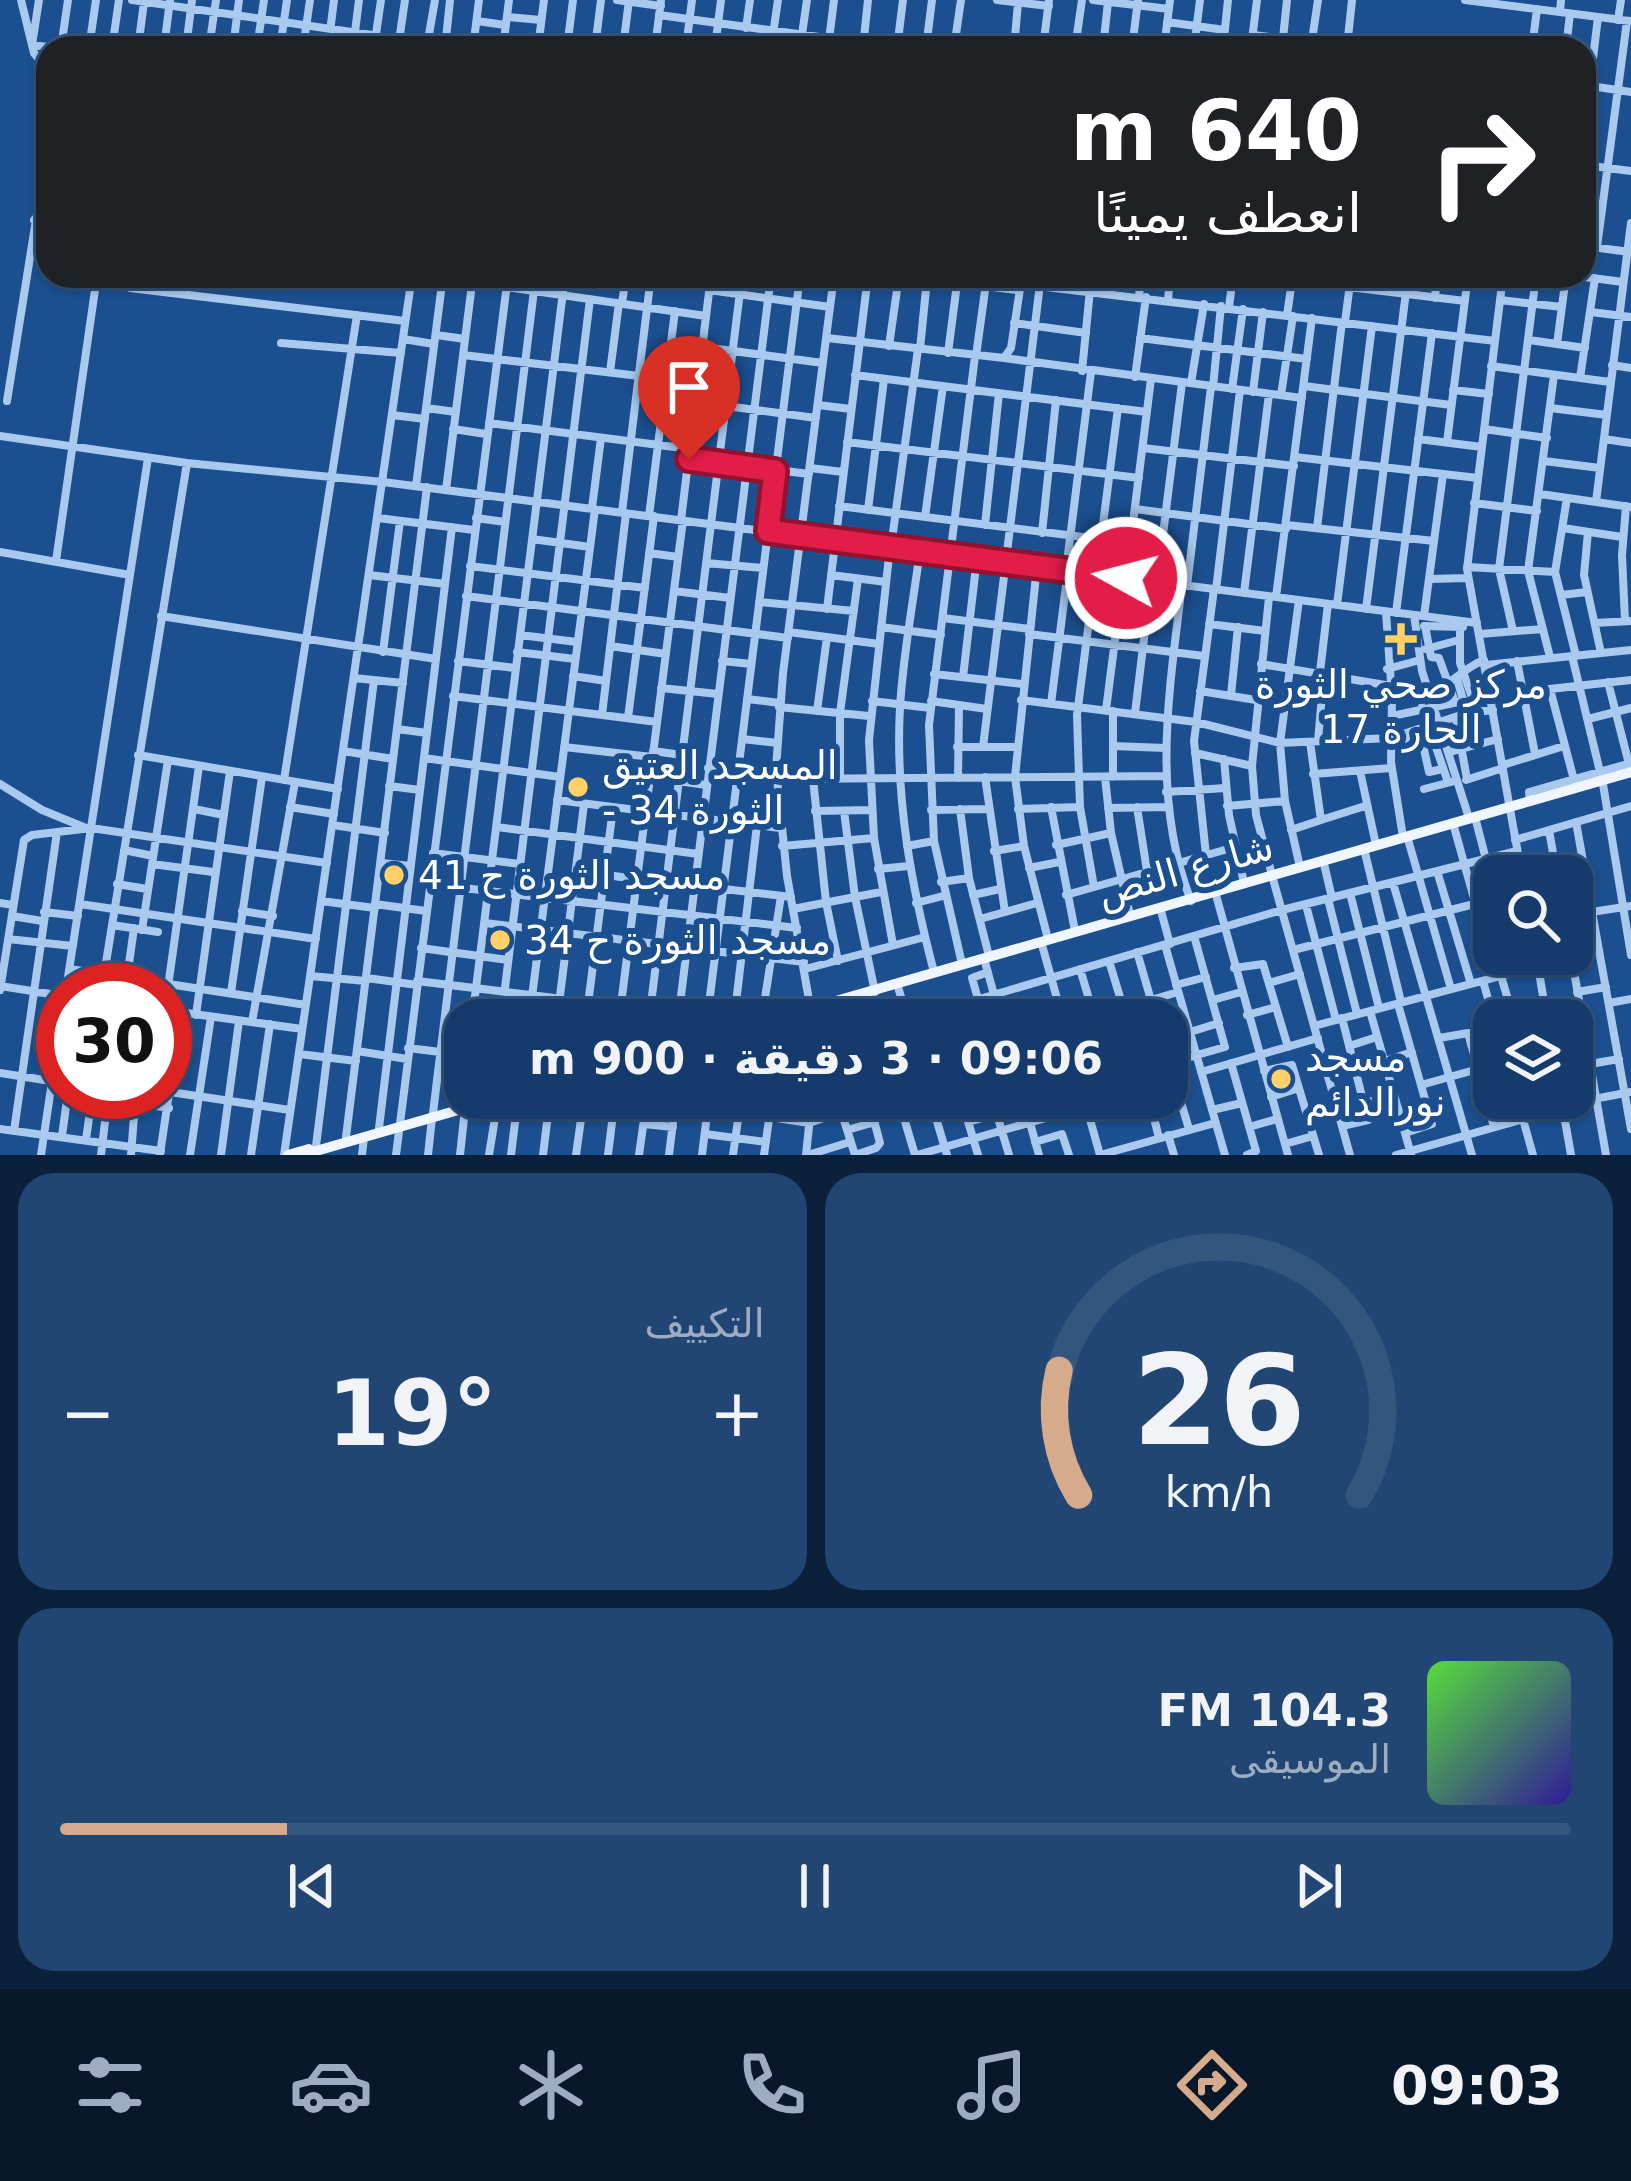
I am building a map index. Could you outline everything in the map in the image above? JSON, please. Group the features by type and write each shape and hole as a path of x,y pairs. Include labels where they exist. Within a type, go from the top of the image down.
{"main road":[{"name":"شارع النص","path":"876,991 1130,915 1216,895 1631,769"},
{"name":"شارع النص","path":"1511,808 1550,791 1602,779"},
{"name":"شارع النص","path":"1406,838 1473,819"},
{"name":"شارع النص","path":"1045,942 1363,851"},
{"name":"شارع النص","path":"852,999 934,972 978,964"},
{"path":"302,1155 334,1150 444,1113"},
{"path":"286,1155 400,1125"}],"street":[{"path":"21,0 36,56"},
{"path":"32,45 39,0"},
{"path":"61,36 68,0"},
{"path":"90,36 96,0"},
{"path":"114,36 119,0"},
{"path":"132,0 192,4 214,13 379,36"},
{"path":"211,36 216,0"},
{"path":"234,36 239,0"},
{"path":"259,36 264,0"},
{"path":"282,36 287,0"},
{"path":"305,36 310,0"},
{"path":"329,36 334,0"},
{"path":"354,36 358,0"},
{"path":"376,35 381,0"},
{"path":"400,36 405,0"},
{"path":"429,36 435,0"},
{"path":"447,36 450,0"},
{"path":"475,36 479,0"},
{"path":"505,36 509,0"},
{"path":"540,36 544,0"},
{"path":"568,36 573,0"},
{"path":"596,36 601,0"},
{"path":"617,0 660,7 690,20 808,36"},
{"path":"688,36 692,0"},
{"path":"716,36 721,0"},
{"path":"746,28 750,0"},
{"path":"772,36 778,0"},
{"path":"802,34 807,0"},
{"path":"829,36 834,0"},
{"path":"864,36 868,0"},
{"path":"898,36 903,0"},
{"path":"928,36 932,0"},
{"path":"956,36 961,0"},
{"path":"997,0 1049,3 1045,36"},
{"path":"1077,36 1082,0"},
{"path":"1093,0 1169,4 1165,36"},
{"path":"1196,36 1200,0"},
{"path":"1224,36 1228,0"},
{"path":"1256,36 1252,35 1257,0"},
{"path":"1283,36 1287,0"},
{"path":"1313,36 1318,0"},
{"path":"1348,36 1352,0"},
{"path":"1465,0 1625,20"},
{"path":"1562,0 1566,36"},
{"path":"1621,0 1625,20 1597,248 1629,252"},
{"path":"140,36 144,1"},
{"path":"625,36 629,1"},
{"path":"1104,36 1108,1"},
{"path":"166,36 170,3"},
{"path":"1015,36 1018,3"},
{"path":"1134,36 1138,3"},
{"path":"188,36 192,4"},
{"path":"1534,36 1537,9"},
{"path":"1595,36 1598,17"},
{"path":"477,21 542,20"},
{"path":"1167,22 1225,30"},
{"path":"32,45 36,45"},
{"path":"1596,87 1631,92"},
{"path":"1596,167 1631,171"},
{"path":"7,401 36,211"},
{"path":"1596,502 1631,223"},
{"path":"1596,278 1623,282"},
{"path":"56,561 95,288"},
{"path":"130,288 405,321"},
{"path":"286,1155 410,288"},
{"path":"346,1137 423,524 426,414 441,288"},
{"path":"446,490 472,288"},
{"path":"396,1155 506,288"},
{"path":"529,288 706,316"},
{"path":"475,999 563,288"},
{"path":"610,372 623,288"},
{"path":"602,715 649,288"},
{"path":"652,999 741,288"},
{"path":"680,999 769,288"},
{"path":"710,999 798,288"},
{"path":"764,999 786,897 776,779 779,705 832,288"},
{"path":"827,608 866,288"},
{"path":"890,346 898,288"},
{"path":"893,945 874,838 869,716 927,288"},
{"path":"948,353 957,288"},
{"path":"985,288 934,674 930,779 944,896 995,999"},
{"path":"1004,358 1011,348 1019,288"},
{"path":"983,747 1035,326 1045,288"},
{"path":"1079,288 1495,341"},
{"path":"1109,292 1110,288"},
{"path":"1135,377 1142,288"},
{"path":"1168,300 1169,288"},
{"path":"1191,900 1178,863 1168,807 1165,748 1174,652 1217,348 1230,288"},
{"path":"1281,395 1291,288"},
{"path":"1317,528 1350,288"},
{"path":"1357,288 1465,301"},
{"path":"1366,609 1407,288"},
{"path":"1435,298 1436,288"},
{"path":"1447,442 1467,288"},
{"path":"1502,288 1467,572 1518,855"},
{"path":"1513,631 1499,569 1535,288"},
{"path":"1556,344 1564,288"},
{"path":"1580,378 1594,288"},
{"path":"1051,704 1087,404 1084,289"},
{"path":"428,1155 535,290"},
{"path":"621,999 709,290 830,307"},
{"path":"503,999 590,298"},
{"path":"1500,300 1562,307"},
{"path":"1135,713 1173,452 1204,304"},
{"path":"1207,855 1194,752 1232,459 1243,309"},
{"path":"628,718 674,311"},
{"path":"1253,392 1262,312"},
{"path":"1591,312 1631,317"},
{"path":"252,1022 290,807 306,640 357,315"},
{"path":"1312,318 1286,527 1265,631 1252,766 1255,804 1272,877 1350,1155"},
{"path":"1014,323 1086,333"},
{"path":"1321,820 1313,774 1314,741 1372,326"},
{"path":"1432,333 1391,612 1387,669 1391,768 1450,989"},
{"path":"827,338 1302,398"},
{"path":"1140,338 1307,359"},
{"path":"403,339 465,339"},
{"path":"1528,340 1585,349"},
{"path":"281,343 401,353"},
{"path":"703,347 823,363"},
{"path":"463,355 698,383"},
{"path":"1612,365 1631,368"},
{"path":"1491,366 1610,382"},
{"path":"1550,657 1528,571 1554,374"},
{"path":"855,375 1147,412"},
{"path":"868,510 884,379"},
{"path":"1130,915 1108,808 1113,746 1109,711 1151,379"},
{"path":"925,517 943,386"},
{"path":"1304,386 1451,405"},
{"path":"1453,390 1489,394"},
{"path":"985,525 999,393"},
{"path":"1244,593 1269,394"},
{"path":"1042,533 1057,400"},
{"path":"696,402 816,418"},
{"path":"818,405 851,409"},
{"path":"1101,540 1118,408"},
{"path":"1550,408 1606,415"},
{"path":"392,415 455,412"},
{"path":"453,429 545,430 658,445 718,463 775,471 843,472"},
{"path":"1484,429 1547,438"},
{"path":"0,436 1391,612 1449,627 1478,623"},
{"path":"532,999 601,437"},
{"path":"1418,439 1481,447"},
{"path":"1604,439 1631,443"},
{"path":"847,442 1139,478"},
{"path":"1143,448 1261,462 1326,459 1478,478"},
{"path":"71,963 148,458"},
{"path":"1544,461 1600,468"},
{"path":"106,963 187,463"},
{"path":"1443,474 1420,621 1422,653 1484,855"},
{"path":"1540,494 1628,507 1622,537 1628,621 1594,623"},
{"path":"1567,498 1555,572 1602,779 1627,907 1631,955"},
{"path":"1474,503 1538,511"},
{"path":"839,506 1130,543"},
{"path":"1135,509 1434,541"},
{"path":"378,518 474,530"},
{"path":"476,518 505,521"},
{"path":"383,652 400,520"},
{"path":"379,1128 452,527"},
{"path":"1563,527 1622,537"},
{"path":"1588,532 1584,571 1601,653"},
{"path":"532,539 590,547"},
{"path":"920,551 900,703 901,779 909,866 934,972"},
{"path":"0,552 130,575"},
{"path":"649,553 678,557"},
{"path":"963,677 977,559"},
{"path":"706,563 763,568"},
{"path":"470,566 645,589"},
{"path":"1037,566 1015,777 1024,846 1057,999"},
{"path":"1430,579 1499,569 1555,572"},
{"path":"1094,887 1079,807 1078,707 1095,574"},
{"path":"369,575 445,584"},
{"path":"831,575 886,582"},
{"path":"840,778 840,713 858,579"},
{"path":"674,591 730,598"},
{"path":"1561,595 1587,592"},
{"path":"466,596 755,634 879,644"},
{"path":"1299,600 1280,743 1285,801 1300,867"},
{"path":"759,602 854,611"},
{"path":"442,611 464,614"},
{"path":"160,616 436,658"},
{"path":"944,618 1204,656"},
{"path":"1420,621 1463,625"},
{"path":"1209,624 1265,631"},
{"path":"1463,625 1449,656 1472,712"},
{"path":"881,627 941,635"},
{"path":"1449,627 1454,642"},
{"path":"1231,695 1238,628"},
{"path":"1480,634 1543,629"},
{"path":"520,635 578,641"},
{"path":"817,711 827,637"},
{"path":"1387,669 1454,642"},
{"path":"610,646 666,654"},
{"path":"518,652 575,659"},
{"path":"1422,653 1431,658 1449,656"},
{"path":"1430,691 1486,662 1630,653"},
{"path":"1449,656 1459,702 1472,712"},
{"path":"458,661 515,668"},
{"path":"722,661 751,664"},
{"path":"1517,662 1535,754"},
{"path":"1261,664 1390,686"},
{"path":"934,674 1023,684"},
{"path":"573,676 606,680"},
{"path":"354,678 403,683"},
{"path":"316,1146 374,680"},
{"path":"1523,692 1631,680"},
{"path":"1608,682 1631,769"},
{"path":"433,684 483,699 657,722"},
{"path":"662,688 718,694"},
{"path":"1550,688 1574,780"},
{"path":"1201,691 1256,700"},
{"path":"747,699 869,716"},
{"path":"872,700 987,710"},
{"path":"1021,700 1196,722 1280,743 1391,738 1472,712 1493,710"},
{"path":"1392,716 1459,702"},
{"path":"958,778 959,706"},
{"path":"1422,707 1428,727 1429,772 1443,769 1458,781"},
{"path":"1588,719 1631,708"},
{"path":"1456,719 1462,748 1458,781"},
{"path":"397,729 447,745"},
{"path":"1403,735 1411,745 1446,740"},
{"path":"742,739 778,742"},
{"path":"1450,752 1498,739"},
{"path":"1113,746 1165,748"},
{"path":"1424,789 1565,746"},
{"path":"564,747 682,754"},
{"path":"957,747 1017,747"},
{"path":"343,752 393,759"},
{"path":"1194,752 1252,766"},
{"path":"137,755 338,789"},
{"path":"424,758 560,777"},
{"path":"1225,759 1227,806 1244,883"},
{"path":"130,963 144,913 168,760"},
{"path":"170,963 199,766"},
{"path":"708,768 737,772"},
{"path":"1313,774 1391,768"},
{"path":"196,1015 230,771"},
{"path":"1360,771 1365,806 1363,851 1432,1126 1405,1132"},
{"path":"776,779 1165,776"},
{"path":"231,993 262,777"},
{"path":"985,777 1005,912"},
{"path":"813,778 826,902 838,961"},
{"path":"1550,791 1574,780 1602,779"},
{"path":"678,782 706,785"},
{"path":"0,784 42,810 89,828 327,863"},
{"path":"389,786 420,790"},
{"path":"1166,792 1225,788"},
{"path":"557,800 780,828"},
{"path":"1227,806 1285,801"},
{"path":"310,976 448,984 560,999 584,804"},
{"path":"1291,830 1365,806"},
{"path":"1492,855 1549,830 1631,806"},
{"path":"290,807 334,814"},
{"path":"1051,807 1075,931"},
{"path":"1018,809 1079,807"},
{"path":"1137,807 1147,872"},
{"path":"1108,808 1168,807"},
{"path":"588,999 613,808"},
{"path":"194,809 224,815"},
{"path":"960,809 980,920 978,964 972,978 978,999 1282,910 1473,861"},
{"path":"931,810 987,809"},
{"path":"815,811 872,810"},
{"path":"844,811 855,897 876,991"},
{"path":"1576,822 1582,855"},
{"path":"332,825 385,833"},
{"path":"737,999 757,825"},
{"path":"497,827 698,854"},
{"path":"1454,827 1473,900"},
{"path":"36,992 0,988 24,841 32,835 89,828"},
{"path":"1549,830 1553,855"},
{"path":"14,1132 57,832"},
{"path":"1056,845 1111,833"},
{"path":"414,834 435,837"},
{"path":"782,846 874,838"},
{"path":"907,846 934,841"},
{"path":"994,851 1024,846"},
{"path":"1066,896 1234,847"},
{"path":"124,850 213,872"},
{"path":"433,853 520,864"},
{"path":"1029,868 1059,862"},
{"path":"382,863 410,866"},
{"path":"1324,865 1357,1014"},
{"path":"878,869 909,866"},
{"path":"577,871 636,879"},
{"path":"1438,872 1471,983"},
{"path":"941,882 969,878"},
{"path":"666,881 786,897"},
{"path":"1393,883 1472,1155"},
{"path":"117,884 148,889"},
{"path":"430,884 797,928"},
{"path":"0,889 15,891"},
{"path":"973,895 1000,889"},
{"path":"793,909 881,892"},
{"path":"1350,893 1377,1037 1411,1153"},
{"path":"1216,895 1286,1150 1313,1136"},
{"path":"916,903 944,896"},
{"path":"786,897 793,909 811,999"},
{"path":"321,901 426,911"},
{"path":"0,903 14,905"},
{"path":"980,920 1036,903"},
{"path":"80,904 316,939"},
{"path":"1306,904 1368,1120 1342,1126"},
{"path":"1293,950 1473,904"},
{"path":"1627,907 1593,911 1631,1129"},
{"path":"242,911 273,916"},
{"path":"1161,911 1177,988 1225,1155"},
{"path":"12,916 78,916"},
{"path":"485,923 805,966 925,938"},
{"path":"111,925 158,932"},
{"path":"1188,1057 1226,1047 1194,936"},
{"path":"8,939 73,946"},
{"path":"421,948 508,960"},
{"path":"1137,952 1151,999"},
{"path":"1109,961 1121,999"},
{"path":"1234,968 1262,962 1288,1047"},
{"path":"1080,969 1087,999"},
{"path":"1269,983 1300,974"},
{"path":"1314,1026 1503,975"},
{"path":"1574,975 1578,999"},
{"path":"1499,976 1505,999"},
{"path":"1153,999 1206,977"},
{"path":"1483,981 1488,999"},
{"path":"192,987 306,1005"},
{"path":"898,987 902,999"},
{"path":"1577,992 1606,987"},
{"path":"1213,1000 1241,992"},
{"path":"1609,1003 1631,999"},
{"path":"1247,1015 1276,1007"},
{"path":"192,1014 302,1029"},
{"path":"190,1155 211,1017"},
{"path":"220,1155 239,1021"},
{"path":"1190,1032 1219,1023"},
{"path":"251,1155 270,1024"},
{"path":"1439,1037 1466,1031 1473,1052"},
{"path":"1349,1046 1377,1037"},
{"path":"1201,1072 1318,1038"},
{"path":"298,1054 444,1052"},
{"path":"1384,1061 1412,1052"},
{"path":"1593,1063 1619,1059"},
{"path":"1231,1063 1256,1152 1247,1155"},
{"path":"1264,1071 1292,1064 1318,1155"},
{"path":"1328,1077 1355,1069"},
{"path":"1421,1085 1473,1070"},
{"path":"0,1073 36,1080"},
{"path":"1593,1081 1606,1155"},
{"path":"1271,1096 1299,1088"},
{"path":"1593,1098 1628,1092"},
{"path":"1364,1103 1394,1095"},
{"path":"192,1096 290,1110"},
{"path":"1306,1111 1336,1102"},
{"path":"1399,1111 1426,1102"},
{"path":"1212,1110 1242,1103"},
{"path":"41,1155 46,1119"},
{"path":"62,1136 64,1119"},
{"path":"86,1139 93,1119"},
{"path":"101,1155 103,1119"},
{"path":"132,1150 134,1119"},
{"path":"0,1129 160,1153 167,1119"},
{"path":"460,1155 462,1119"},
{"path":"490,1155 496,1119"},
{"path":"511,1155 515,1119"},
{"path":"543,1155 547,1119"},
{"path":"576,1155 581,1119"},
{"path":"608,1155 612,1119"},
{"path":"639,1155 645,1119"},
{"path":"669,1155 674,1119"},
{"path":"702,1155 707,1119"},
{"path":"733,1155 739,1119"},
{"path":"764,1155 770,1119"},
{"path":"783,1119 808,1123 820,1119"},
{"path":"809,1119 807,1155 850,1142"},
{"path":"843,1119 854,1155 879,1146 874,1119"},
{"path":"905,1119 916,1155 946,1151 973,1138 1040,1119"},
{"path":"936,1119 946,1151"},
{"path":"967,1119 978,1155"},
{"path":"968,1122 979,1119"},
{"path":"999,1119 1010,1155"},
{"path":"1029,1119 1039,1155"},
{"path":"1090,1119 1100,1155 1215,1123"},
{"path":"1157,1119 1174,1155"},
{"path":"1185,1119 1189,1129"},
{"path":"1250,1127 1277,1119"},
{"path":"1492,1119 1494,1126"},
{"path":"1396,1155 1523,1119 1533,1155"},
{"path":"1565,1119 1571,1155"},
{"path":"847,1130 875,1122"},
{"path":"644,1124 673,1127"},
{"path":"705,1134 766,1142"},
{"path":"1035,1142 1062,1134 1069,1155"},
{"path":"362,1155 364,1137"},
{"path":"1145,1142 1149,1155"},
{"path":"1438,1142 1442,1155"}],"place":[{"name":"مركز صحي الثورة الحارة 17","path":"1401,639"},
{"name":"المسجد العتيق - الثورة 34","path":"578,787"},
{"name":"مسجد الثورة ح 41","path":"394,875"},
{"name":"مسجد الثورة ح 34","path":"500,940"},
{"name":"مسجد نورالدائم","path":"1281,1079"}],"route":[{"path":"689,459 775,471 768,531 1126,578"}]}
